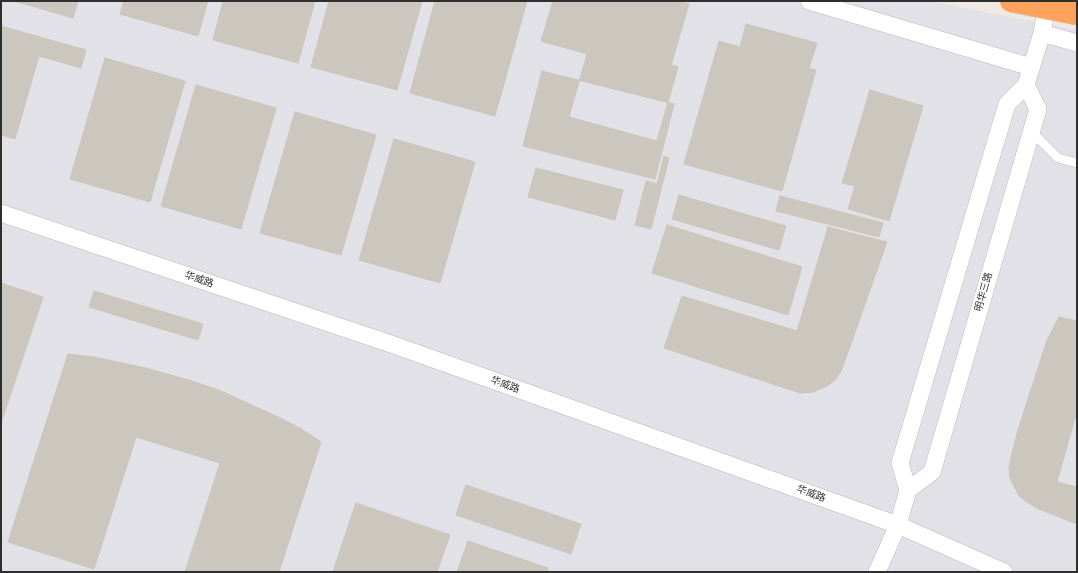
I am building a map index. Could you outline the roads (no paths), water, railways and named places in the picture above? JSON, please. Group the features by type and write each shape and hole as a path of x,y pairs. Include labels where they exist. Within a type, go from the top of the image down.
{"highway":[{"path":"1011,1 1077,14"}],"street":[{"path":"809,1 1032,67"},
{"path":"877,572 898,525 908,490 900,463 1007,104 1026,86 1042,33 1048,1"},
{"path":"1042,33 1077,43"},
{"name":"明华三路","path":"908,490 932,472 1038,109 1026,86"},
{"name":"华威路","path":"1,213 394,345 898,525 1004,572"}],"lane":[{"path":"1031,130 1058,158 1077,164"}]}
